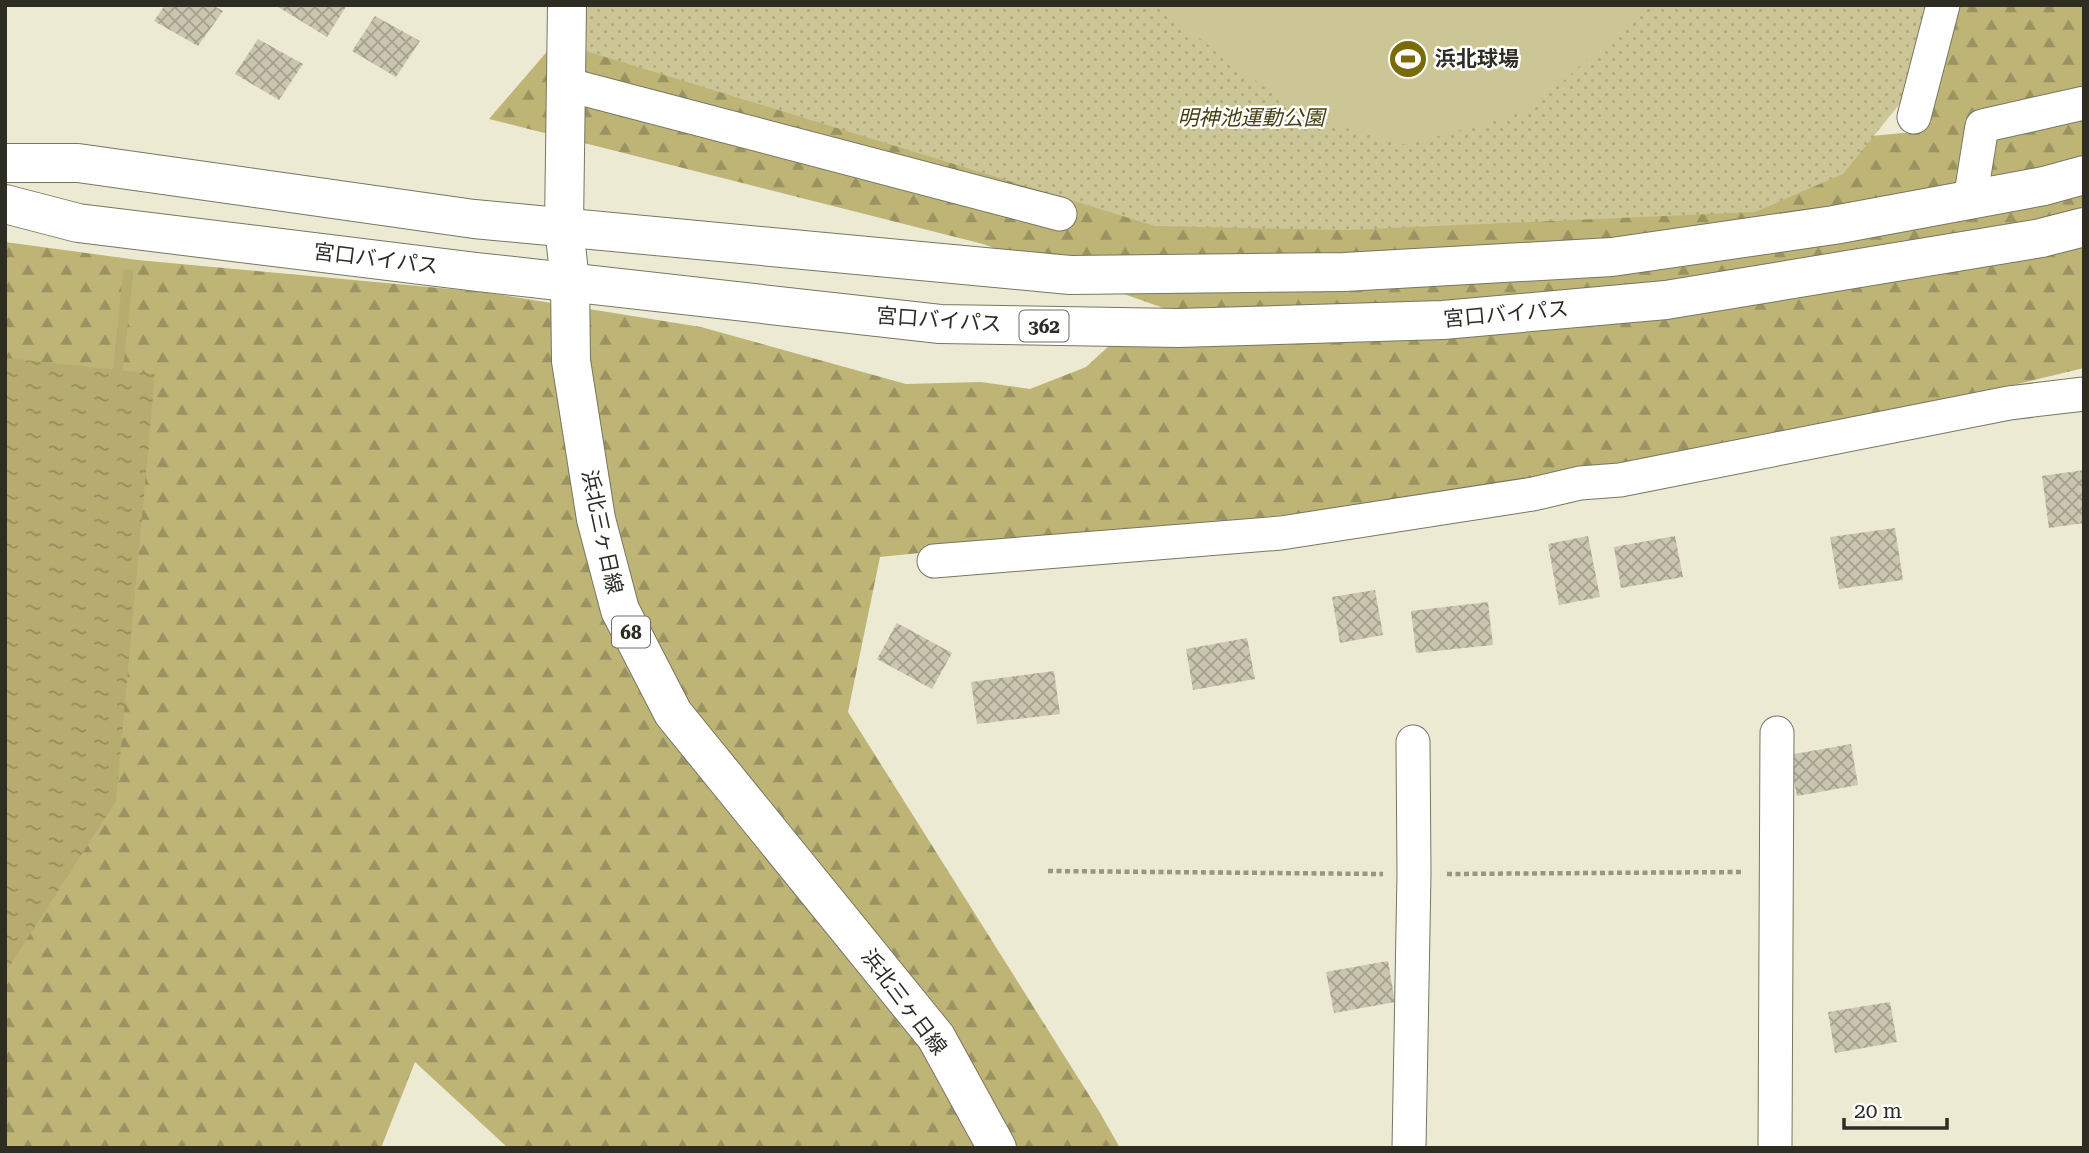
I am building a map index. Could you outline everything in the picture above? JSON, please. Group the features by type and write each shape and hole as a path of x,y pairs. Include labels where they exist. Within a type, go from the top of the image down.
{"main road":[{"name":"浜北三ヶ日線","path":"567,5 564,227 570,282 571,361 596,519 620,610 673,713 936,1037 997,1148"},
{"path":"5,163 78,163 474,219 1070,275 1344,272 1612,257 1834,225 2044,186 2084,174"},
{"name":"宮口バイパス","path":"5,204 78,223 940,324 1178,328 1443,320 1666,300 2041,238 2084,227"}],"street":[{"path":"1914,117 1943,5"},
{"path":"565,84 1060,214"},
{"path":"1970,200 1982,127 2084,103"},
{"path":"934,561 1281,533 1533,494 1580,483 1620,480 2009,403 2084,394"},
{"path":"1775,1148 1777,733"},
{"path":"1409,1148 1414,874 1413,742"}],"path":[{"path":"1048,872 1414,874 1776,871"}],"green space":[{"path":"587,5 809,5 1659,156 1924,131 1960,5 2084,5 2084,368 1620,480 880,557 848,712 1120,1148 508,1148 415,1062 381,1148 5,1148 5,242 138,260 483,292 701,327 906,384 981,382 1030,389 1086,367 1134,323 1265,344 983,244 489,119"},
{"name":"明神池運動公園","path":"588,5 1933,5 1915,85 1843,174 1755,212 1347,230 1155,226 570,46 568,28"},
{"name":"浜北球場","path":"1155,5 1648,5 1531,110 1407,145 1303,116"}],"water":[{"path":"5,358 155,374 116,801 5,973"}],"building":[{"path":"165,5 212,5 223,11 198,46 154,21"},
{"path":"275,5 347,5 327,37"},
{"path":"375,16 420,41 396,77 352,51"},
{"path":"258,39 303,64 279,100 235,74"},
{"path":"2084,470 2084,523 2049,528 2042,476"},
{"path":"1895,528 1903,580 1839,589 1830,537"},
{"path":"1588,536 1600,597 1559,605 1548,544"},
{"path":"1675,536 1683,577 1621,588 1614,547"},
{"path":"1375,590 1383,635 1340,643 1332,597"},
{"path":"1488,602 1493,645 1416,653 1411,611"},
{"path":"897,623 952,653 932,689 877,659"},
{"path":"1247,638 1255,679 1193,690 1186,649"},
{"path":"1054,671 1060,714 977,724 971,682"},
{"path":"1851,744 1858,785 1797,796 1789,755"},
{"path":"1388,961 1395,1002 1334,1013 1326,972"},
{"path":"1890,1002 1897,1042 1835,1053 1828,1012"}],"waterway":[{"path":"118,370 128,274"}],"place":[{"name":"浜北球場","path":"1408,59"}]}
